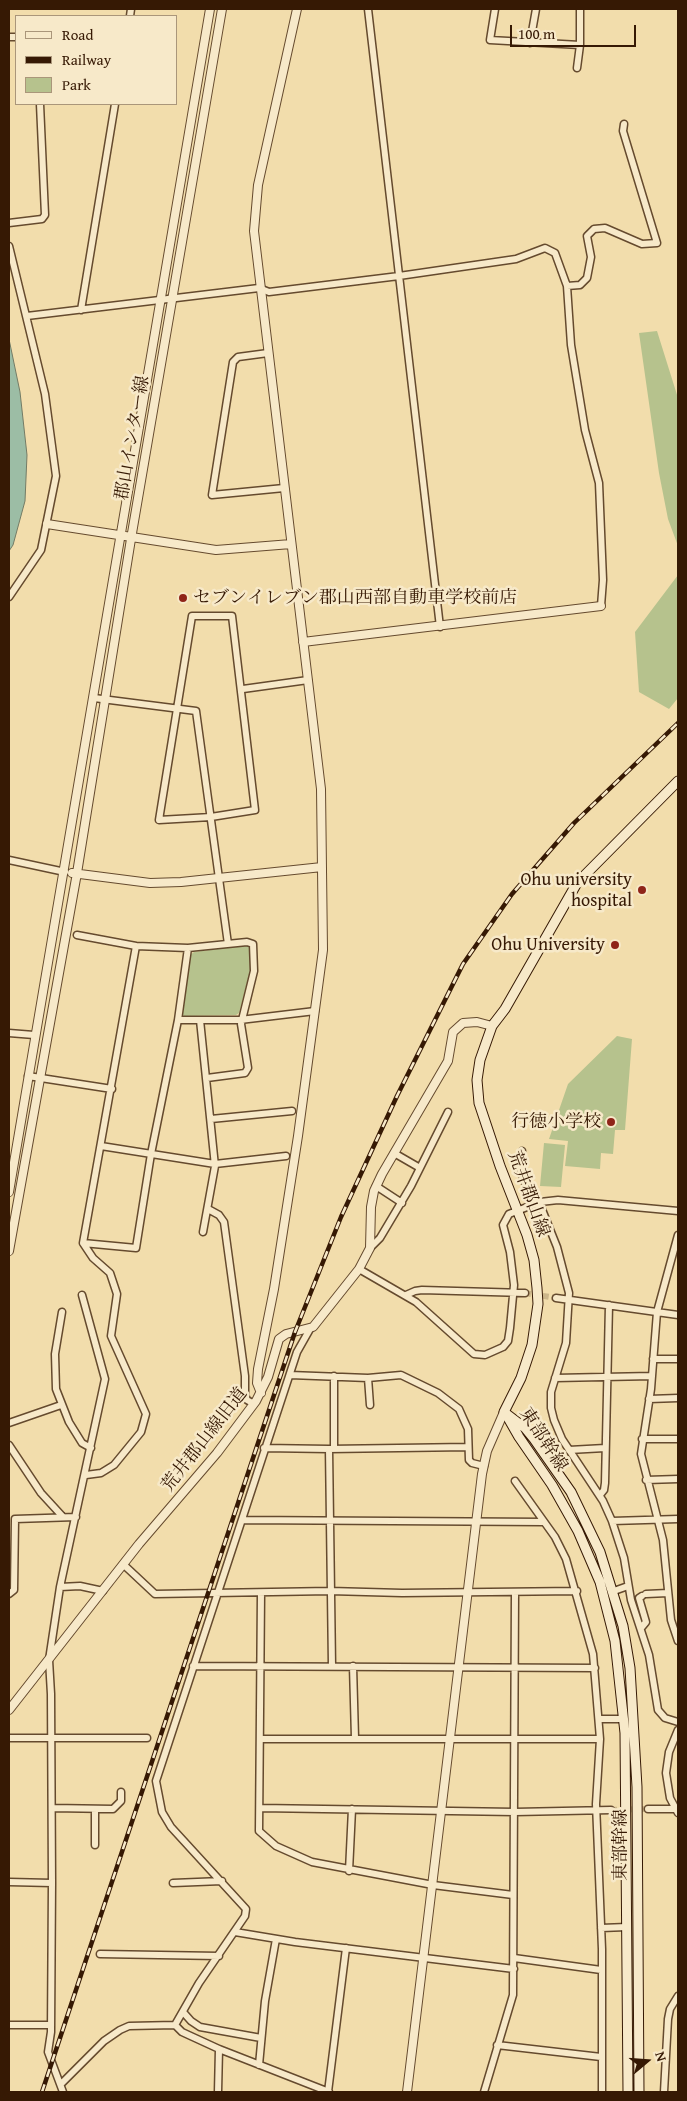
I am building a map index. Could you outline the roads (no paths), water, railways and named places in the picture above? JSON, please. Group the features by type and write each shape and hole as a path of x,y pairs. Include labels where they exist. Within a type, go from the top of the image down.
{"main road":[{"name":"荒井郡山線","path":"504,1412 527,1361 534,1338 538,1304 534,1260 479,1103 477,1080 480,1060 492,1026 505,1009 577,883 588,869 678,781"},
{"name":"東部幹線","path":"504,1412 534,1439 570,1492 597,1545 614,1591 630,1668 634,1718 639,2092"},
{"name":"東部幹線","path":"504,1412 552,1485 591,1558 615,1641 624,1718 628,2092"}],"street":[{"path":"9,1192 34,1036 65,872 210,9"},
{"name":"郡山インター線","path":"9,1251 77,873 131,538 222,9"},
{"path":"261,1393 257,1384 258,1369 276,1279 316,1011 323,950 321,789 259,288 254,231 255,205 297,9"},
{"path":"368,9 440,627"},
{"path":"495,9 490,40 580,45"},
{"path":"530,43 536,9"},
{"path":"577,68 580,45 580,9"},
{"path":"9,223 42,219 45,215 40,105"},
{"path":"81,310 115,105"},
{"path":"566,286 580,285 587,278 591,257 586,236 594,229 605,228 642,244 657,243 623,131 624,124"},
{"path":"9,246 45,394 56,476 41,550 9,597"},
{"path":"27,316 259,288 268,292 399,276 516,258 545,248 555,253 566,286 571,345 585,430 599,483 603,580 601,606 440,627 303,642"},
{"path":"268,353 238,357 233,362 212,495 284,488"},
{"path":"47,524 121,537 216,550 291,544"},
{"path":"192,616 232,616 255,810 211,817 159,820 175,710 192,616"},
{"path":"242,689 308,680"},
{"path":"94,698 175,710 196,711 228,944"},
{"path":"9,860 65,872 150,883 219,880 322,867"},
{"path":"77,936 136,946 188,948 250,942 253,945 254,971 242,1019 248,1068 245,1073 207,1078"},
{"path":"86,1475 101,1473 114,1465 142,1432 146,1414 111,1336 117,1294 110,1273 93,1258 83,1243 136,946"},
{"path":"83,1243 136,1248 151,1154 178,1020 188,948"},
{"path":"178,1020 242,1019 316,1011"},
{"path":"200,1020 214,1164 203,1232"},
{"path":"370,1248 371,1207 376,1186 448,1061 453,1032 463,1023 477,1022 492,1026"},
{"path":"9,1033 34,1036"},
{"path":"28,1076 112,1089"},
{"path":"210,1119 292,1111"},
{"path":"175,2025 245,1916 246,1909 171,1827 162,1812 157,1795 156,1781 216,1593 297,1352 310,1329 359,1269 370,1248 380,1238 402,1202 448,1112"},
{"path":"101,1146 214,1164 286,1156"},
{"path":"522,1151 520,1169 532,1200 541,1207 558,1247 570,1299 566,1343 552,1392 552,1412 557,1429 600,1496 612,1521 624,1558 628,1586 650,1655 658,1710 665,1718 678,1722"},
{"path":"394,1153 420,1168"},
{"path":"376,1186 402,1202"},
{"path":"359,1269 406,1295 474,1354 484,1355 496,1352 506,1345 515,1293 510,1252 503,1225 510,1214 552,1200 581,1201 678,1211"},
{"path":"208,1209 220,1215 224,1222 245,1376 245,1395 247,1400 254,1404"},
{"path":"678,1235 657,1312 650,1399 641,1454 646,1480 658,1518 667,1565 672,1626 678,1641"},
{"path":"406,1295 422,1290 524,1294"},
{"path":"63,2092 49,2058 52,1808 49,1660 60,1587 92,1448 105,1379 82,1295"},
{"path":"556,1298 678,1315"},
{"path":"600,1496 604,1488 609,1305"},
{"path":"62,1312 54,1366 60,1405 82,1443 92,1448"},
{"name":"荒井郡山線旧道","path":"9,1710 102,1591 217,1453 254,1404 261,1393 279,1339 286,1334 310,1329"},
{"path":"653,1359 678,1359"},
{"path":"290,1375 368,1378 401,1374 452,1403 464,1417 468,1428 470,1461 484,1466"},
{"path":"332,1666 330,1522 334,1376"},
{"path":"555,1378 652,1376"},
{"path":"368,1378 370,1405"},
{"path":"650,1399 678,1398"},
{"path":"9,1423 60,1405"},
{"path":"407,2092 484,1466 494,1433 504,1412"},
{"path":"642,1439 678,1439"},
{"path":"264,1448 468,1447"},
{"path":"569,1450 605,1448"},
{"path":"10,1449 41,1493 63,1517"},
{"path":"646,1480 678,1479"},
{"path":"515,1481 544,1522 566,1559 577,1591 595,1668 600,1739 597,1810 601,1928 602,2092"},
{"path":"10,1594 14,1590 14,1519 76,1517"},
{"path":"612,1521 678,1518"},
{"path":"242,1520 544,1522"},
{"path":"124,1565 156,1594 330,1590 469,1593 577,1591"},
{"path":"60,1587 80,1586 102,1591"},
{"path":"614,1591 628,1586"},
{"path":"261,1593 259,1831 270,1842 312,1862 350,1871 433,1885 513,1895"},
{"path":"484,2092 513,1995 515,1593"},
{"path":"641,1628 646,1622 639,1598 644,1595 668,1593"},
{"path":"193,1666 595,1668"},
{"path":"353,1666 355,1738"},
{"path":"599,1720 624,1718"},
{"path":"648,1810 677,1811 667,1787 666,1773 669,1752 678,1730"},
{"path":"9,1738 147,1738"},
{"path":"261,1739 600,1739"},
{"path":"52,1808 113,1809 121,1801 121,1792"},
{"path":"260,1808 515,1812 611,1810"},
{"path":"95,1809 95,1845"},
{"path":"350,1871 352,1809"},
{"path":"173,1883 222,1881"},
{"path":"9,1882 52,1883"},
{"path":"601,1928 627,1927"},
{"path":"235,1932 276,1939 514,1969"},
{"path":"259,2065 261,2038 276,1939"},
{"path":"61,2084 104,2041 120,2030 129,2026 175,2025 182,2032 219,2049 328,2092 346,1948"},
{"path":"100,1954 218,1956"},
{"path":"514,1958 601,1970"},
{"path":"664,2092 668,2019 670,2009 678,1996"},
{"path":"183,2012 200,2027 261,2038"},
{"path":"9,2025 50,2025"},
{"path":"497,2045 601,2057"},
{"path":"218,2092 219,2049"}],"tunnel":[{"path":"525,1293 556,1298"},
{"path":"611,1810 648,1809"}],"railway":[{"path":"42,2092 295,1332 341,1217 397,1096 463,964 512,894 574,823 678,723"}],"place":[{"name":"セブンイレブン郡山西部自動車学校前店","path":"183,598"},
{"name":"Ohu university hospital","path":"642,890"},
{"name":"Ohu University","path":"615,945"},
{"name":"行徳小学校","path":"611,1122"}]}
